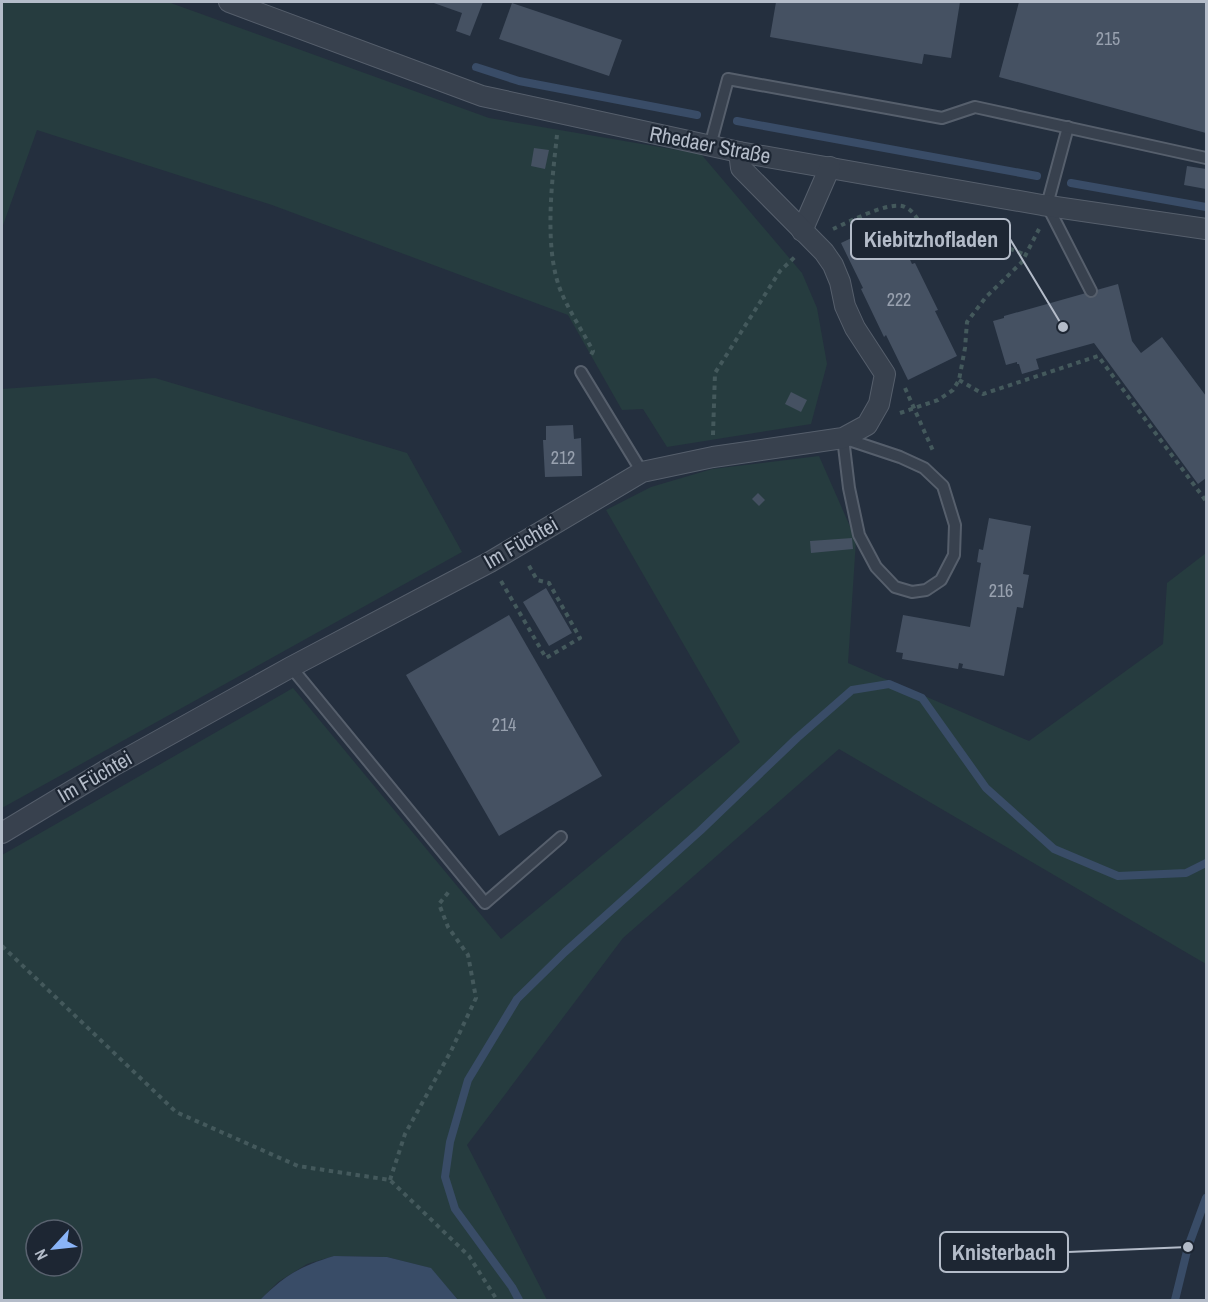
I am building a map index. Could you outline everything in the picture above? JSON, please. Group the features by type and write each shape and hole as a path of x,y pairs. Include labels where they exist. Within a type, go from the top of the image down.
{"street":[{"name":"Rhedaer Straße","path":"229,2 271,8 482,96 739,152 1045,205 1206,229"},
{"path":"739,152 741,168 824,252 833,265 840,282 845,306 855,328 885,374 879,404 867,425"},
{"path":"807,236 830,167"},
{"name":"Im Füchtei","path":"2,833 113,766 490,562 642,472 713,457 843,438 867,425"}],"lane":[{"path":"710,146 728,79 942,118 975,107 1206,158"},
{"path":"1068,127 1045,205 1091,291"},
{"path":"581,372 642,472"},
{"path":"843,438 900,457 924,468 943,486 955,525 954,555 941,580 926,590 912,592 895,587 876,567 859,535 849,488 843,438"},
{"path":"291,668 484,903 561,837"}],"path":[{"path":"558,129 552,181 552,254 562,293 593,351 581,372"},
{"path":"713,457 714,373 780,271 807,236 819,235 884,208 903,205 912,211 925,233 953,230 980,237 1026,255"},
{"path":"867,425 938,400 952,390 959,380 967,322 986,297 1022,262 1042,223 1045,205"},
{"path":"959,380 983,394 1098,356 1206,501"},
{"path":"885,374 907,390 944,477 943,486"},
{"path":"490,562 546,658 580,638 549,583 537,580 518,546"},
{"path":"390,1180 405,1134 451,1051 476,998 468,955 448,927 439,904 464,877"},
{"path":"2,946 176,1112 298,1166 390,1180 469,1256 497,1300"}],"green space":[{"path":"2,2 168,2 489,118 701,154 802,273 817,308 827,364 811,424 667,447 643,409 622,410 568,315 272,205 37,130 2,228"},
{"path":"155,378 407,453 462,552 2,808 2,389"},
{"path":"819,456 856,540 848,663 1029,741 1163,644 1167,583 1206,553 1206,964 839,749 623,938 467,1145 547,1300 458,1300 430,1268 387,1257 334,1256 307,1264 278,1282 260,1300 2,1300 2,855 293,688 501,939 740,742 606,510 651,487 712,469"}],"water":[{"path":"334,1256 387,1257 431,1268 458,1300 260,1300 293,1273"}],"building":[{"path":"431,2 483,2 470,36 456,31 462,13"},
{"path":"776,2 960,2 951,58 924,54 922,64 770,37"},
{"path":"1019,2 1206,2 1206,133 999,77"},
{"path":"512,3 622,40 609,76 499,39"},
{"path":"534,148 549,150 545,169 531,166"},
{"path":"1187,166 1206,169 1206,189 1184,185"},
{"path":"891,219 912,264 915,263 938,310 935,311 957,356 908,380 886,335 884,337 841,243"},
{"path":"1118,284 1132,341 1141,353 1162,337 1206,396 1206,478 1198,484 1094,343 1036,359 1039,369 1022,374 1017,362 1006,365 993,321"},
{"path":"791,392 807,400 801,412 785,404"},
{"path":"573,425 574,439 581,438 582,476 545,477 543,440 546,440 546,426"},
{"path":"758,493 765,500 759,506 752,499"},
{"path":"989,518 1031,526 1023,574 1029,575 1023,608 1017,607 1004,676 962,668 963,664 959,663 958,669 902,659 903,653 896,652 903,615 970,627 981,563 977,562 979,549 983,550"},
{"path":"852,538 853,549 811,553 810,541"},
{"path":"546,588 572,633 549,646 523,602"},
{"path":"509,615 602,776 499,836 406,675"}],"waterway":[{"path":"476,67 519,81 697,115"},
{"path":"737,121 1037,176"},
{"path":"1071,183 1206,207"},
{"path":"519,1300 455,1209 445,1177 450,1142 468,1080 517,999 565,952 700,831 797,738 852,690 889,684 922,698 986,788 1054,849 1118,876 1186,873 1206,863"},
{"path":"1175,1300 1188,1247 1206,1198"}],"place":[{"name":"Kiebitzhofladen","path":"1063,327"},
{"name":"Knisterbach","path":"1188,1247"}]}
